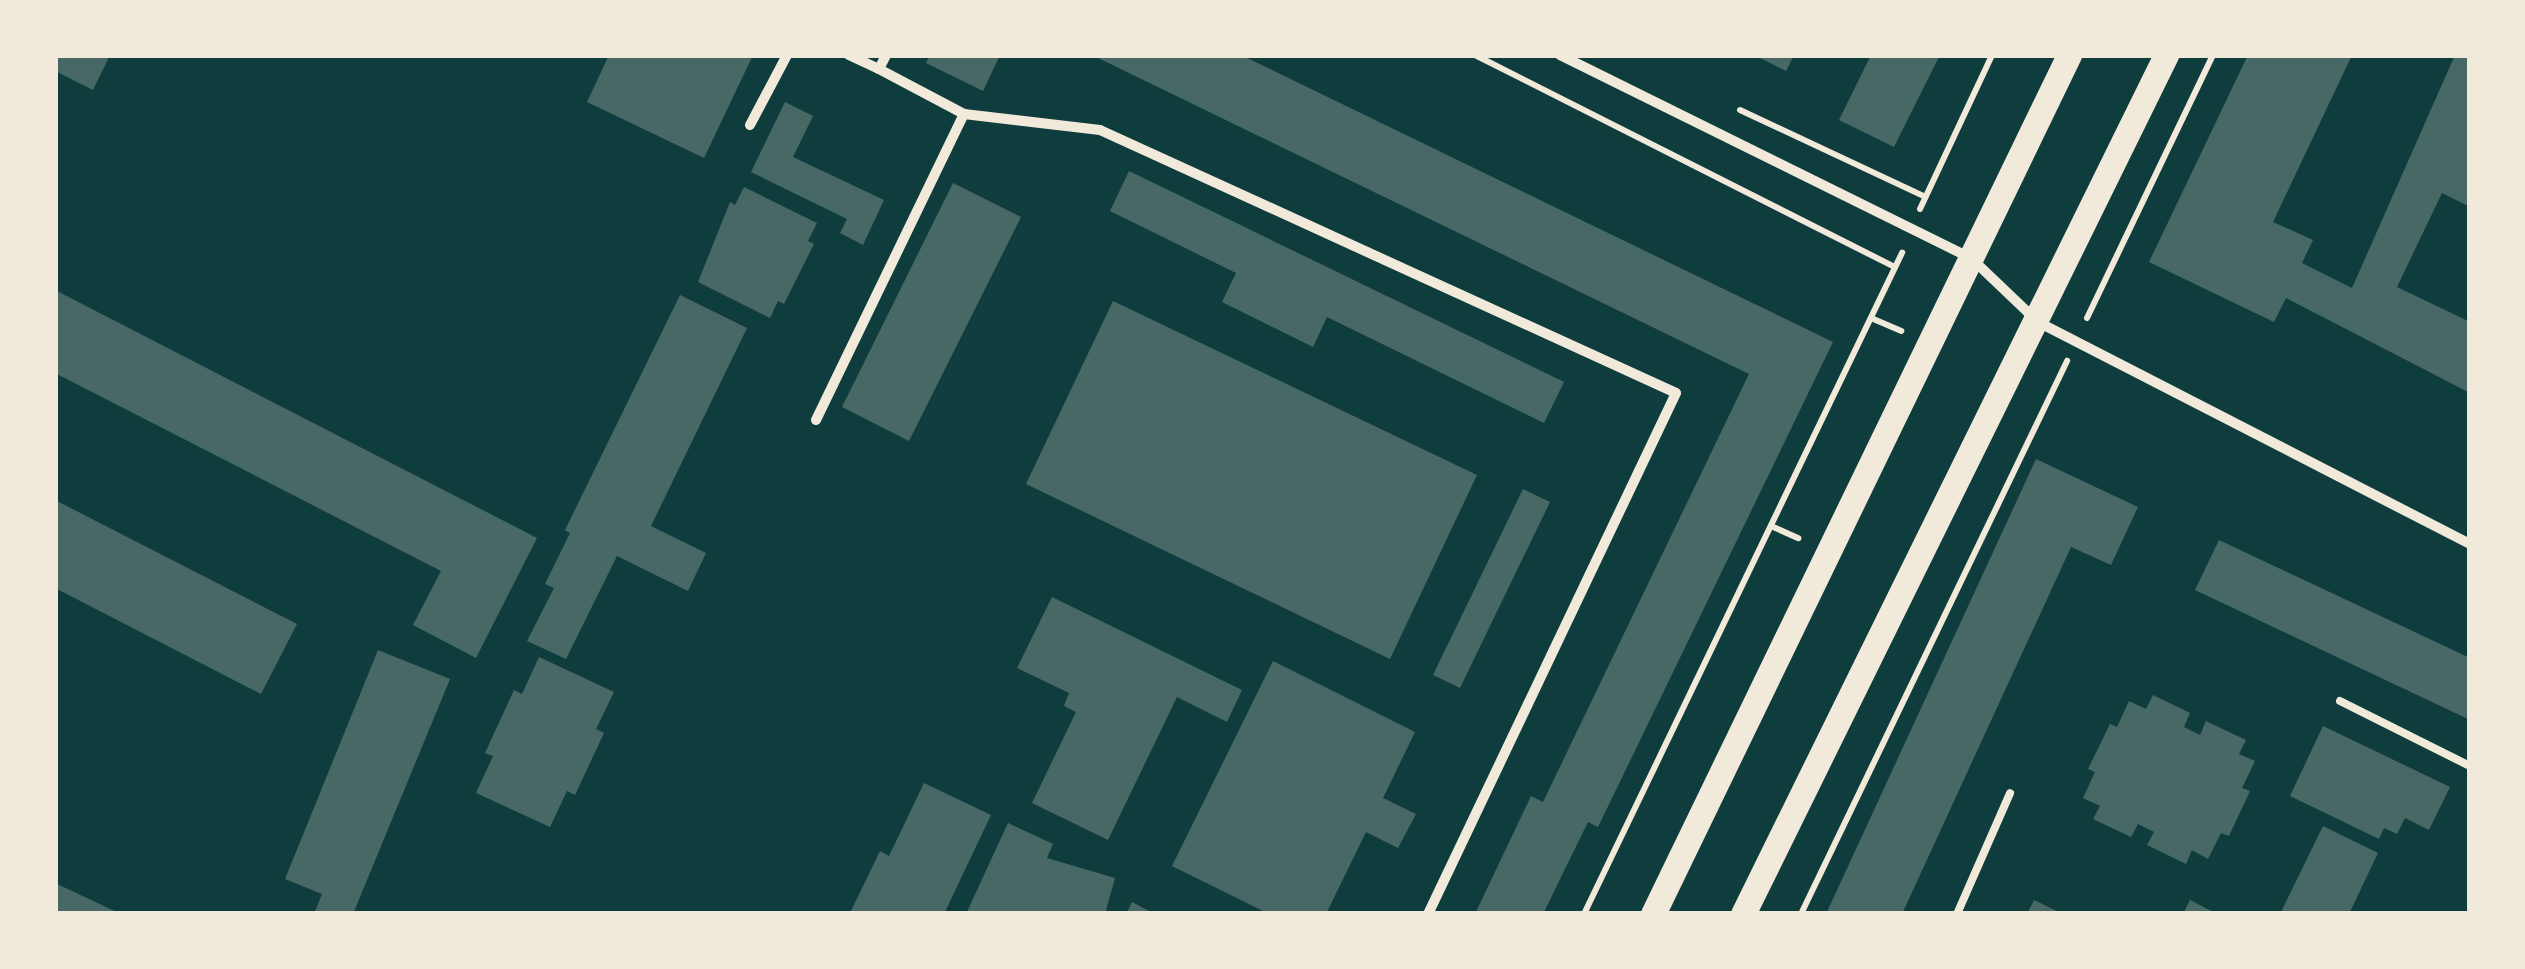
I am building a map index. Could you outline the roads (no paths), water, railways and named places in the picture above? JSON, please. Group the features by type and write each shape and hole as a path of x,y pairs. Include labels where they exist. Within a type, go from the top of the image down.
{"main road":[{"path":"1653,914 2069,55"},
{"path":"1743,914 2038,322 2166,55"}],"street":[{"path":"750,124 786,55"},
{"path":"849,55 964,114 1100,130 1676,393 1428,914"},
{"path":"878,69 886,55"},
{"path":"1560,55 1972,258 2038,322 2470,544"},
{"path":"816,420 964,114"}],"lane":[{"path":"2340,701 2470,766"},
{"path":"1956,914 2010,794"}]}
